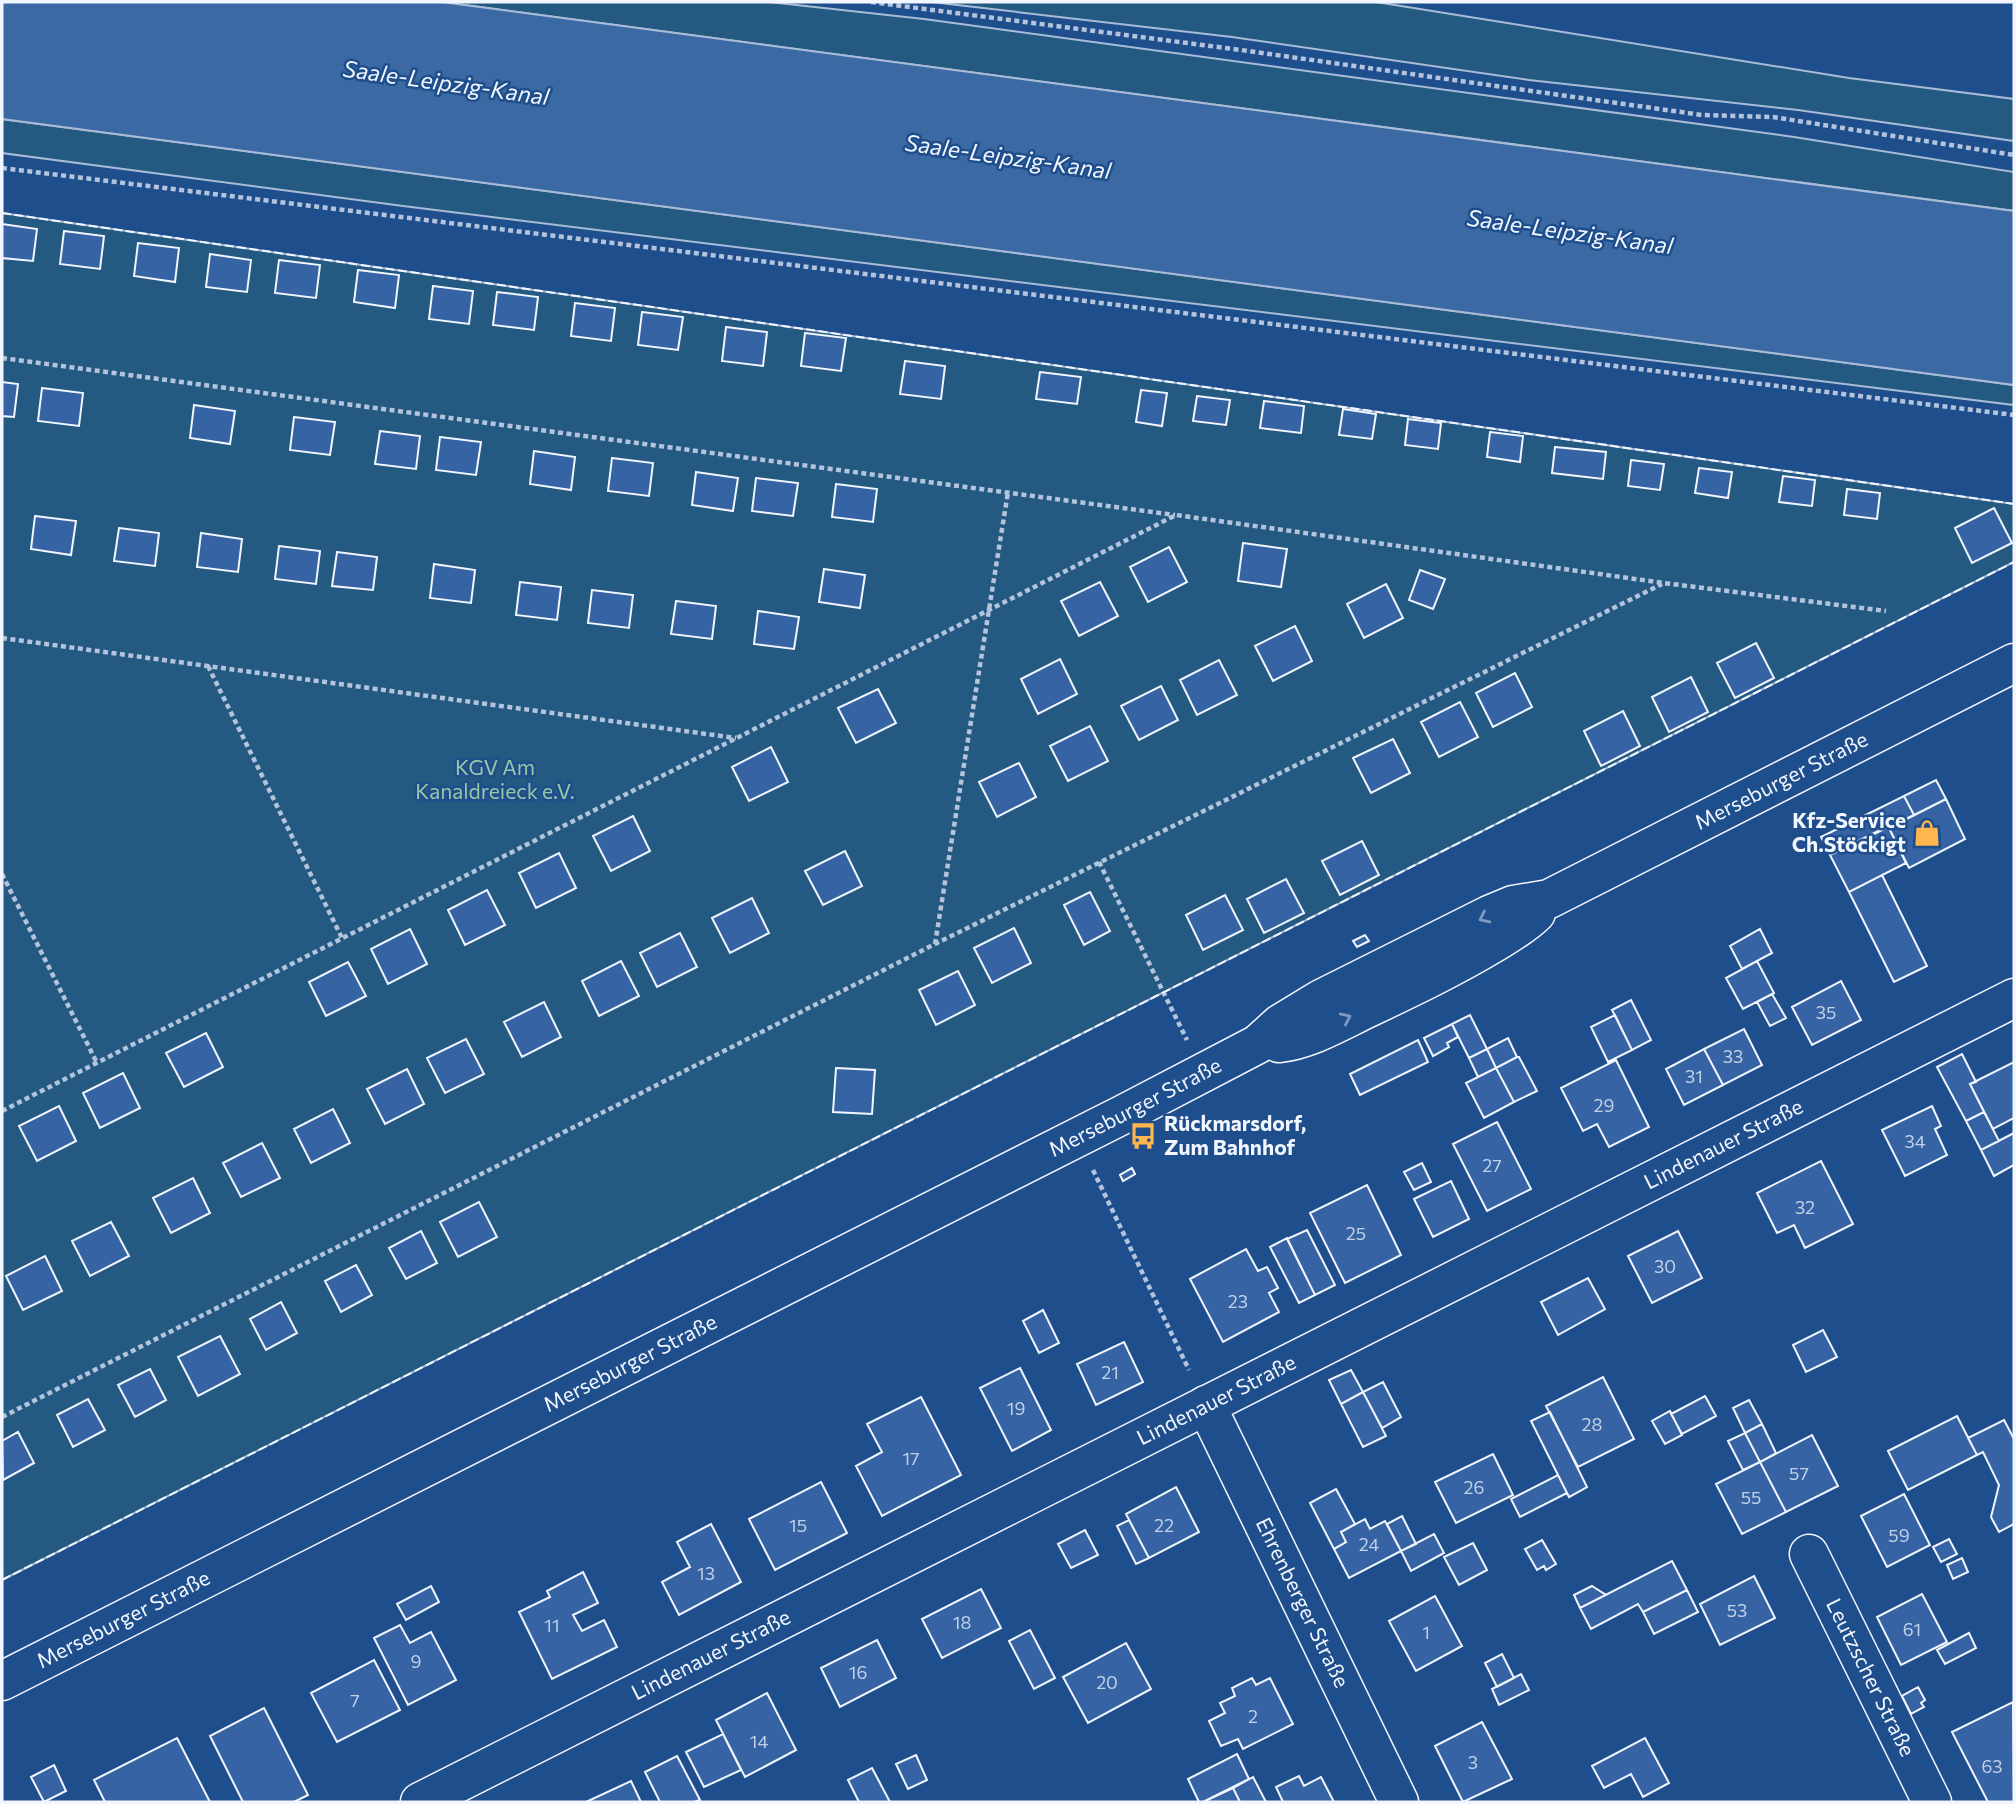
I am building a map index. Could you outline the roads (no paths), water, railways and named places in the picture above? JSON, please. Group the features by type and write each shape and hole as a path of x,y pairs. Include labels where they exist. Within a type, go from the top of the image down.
{"street":[{"name":"Merseburger Straße","path":"2,1681 1077,1138 1258,1044 1280,1024 1321,999 1489,915 1513,905 1549,899 2014,663"},
{"name":"Lindenauer Straße","path":"420,1802 2014,998"},
{"name":"Ehrenberger Straße","path":"1206,1405 1399,1802"},
{"name":"Leutzscher Straße","path":"1809,1554 1931,1802"}],"water":[{"name":"Saale-Leipzig-Kanal","path":"2,2 442,2 2014,211 2014,385 2,119"}],"place":[{"name":"Kfz-Service Ch.Stöckigt","path":"1927,833"},
{"name":"Rückmarsdorf, Zum Bahnhof","path":"1143,1136"}],"park label":[{"name":"KGV Am Kanaldreieck e.V.","path":"495,780"}]}
